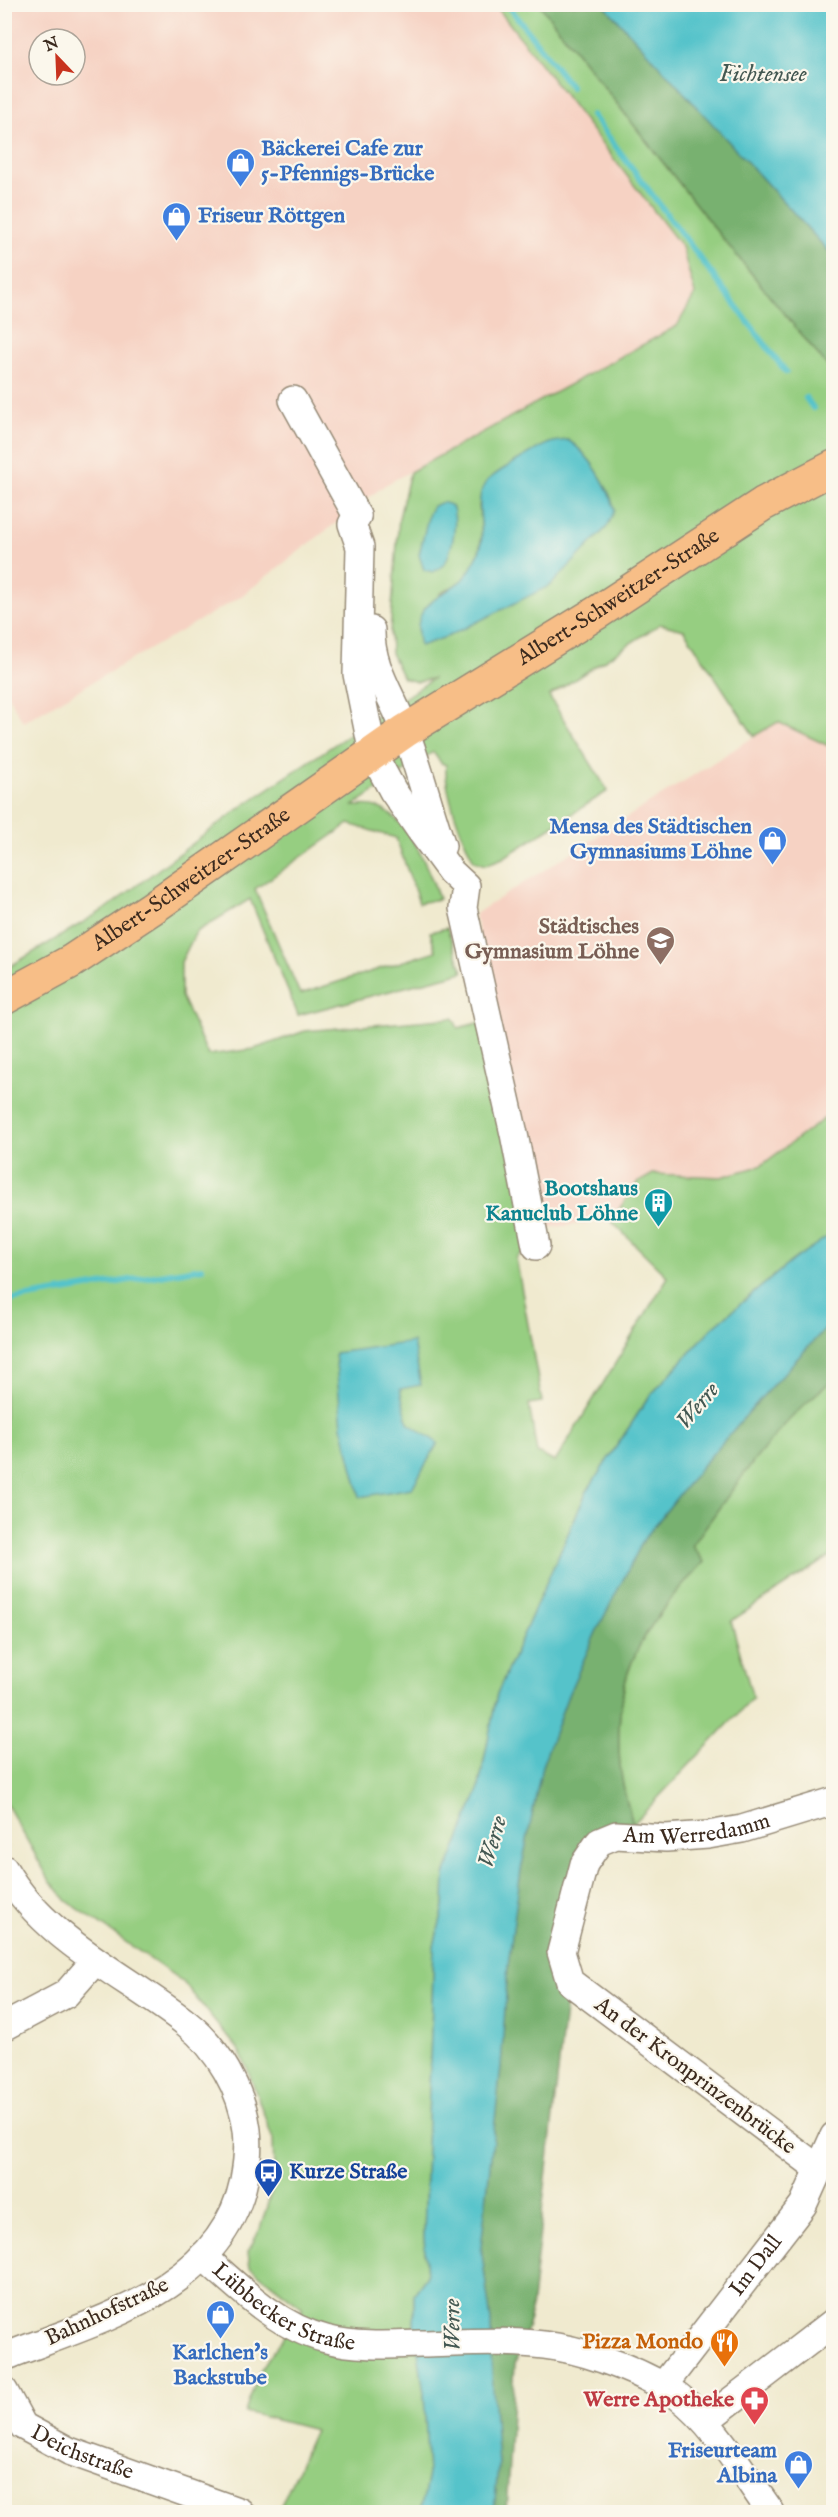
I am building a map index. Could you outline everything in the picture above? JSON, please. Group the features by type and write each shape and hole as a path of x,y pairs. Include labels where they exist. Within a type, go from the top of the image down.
{"main road":[{"name":"Albert-Schweitzer-Straße","path":"4,998 63,966 152,908 405,731 598,612 763,504 834,467"}],"street":[{"path":"293,400 357,516 366,518 378,553 371,644 378,671 391,694 405,731 451,872"},
{"path":"357,516 352,524 360,547 357,674 374,754 393,791 451,872 466,886 463,908 514,1134 536,1246"},
{"name":"Am Werredamm","path":"570,1982 561,1952 584,1864 599,1842 616,1835 666,1838 708,1835 742,1829 834,1801"},
{"name":"Lübbecker Straße","path":"4,1869 38,1913 95,1961 187,2023 217,2055 246,2116 248,2140 241,2191 232,2217 219,2238 203,2256 278,2319 326,2339 371,2345 516,2343 558,2347 632,2371 663,2386 705,2421 771,2512"},
{"path":"4,2027 66,1994 95,1961"},
{"name":"An der Kronprinzenbrücke","path":"570,1982 819,2169"},
{"name":"Im Dall","path":"663,2386 803,2205 834,2136"},
{"name":"Bahnhofstraße","path":"4,2357 150,2297 180,2278 203,2256"},
{"path":"705,2421 834,2322"},
{"name":"Deichstraße","path":"4,2391 23,2426 69,2451 178,2502 240,2512"}],"shaded area":[{"path":"4,5 495,5 682,247 695,294 677,326 385,485 240,597 23,722 4,689"},
{"name":"Städtisches Gymnasium Löhne","path":"777,722 833,748 833,1112 760,1166 721,1177 653,1174 637,1183 611,1221 535,1229 475,914"}],"green space":[{"path":"495,5 540,5 715,229 833,373 833,748 778,722 754,736 684,630 660,624 549,696 608,791 503,858 485,865 474,861 469,851 451,801 446,765 441,763 433,752 353,806 376,807 388,813 398,822 416,846 439,899 419,903 396,838 349,824 255,889 300,994 436,951 430,932 447,928 463,972 298,1015 250,899 196,932 181,962 181,996 208,1055 254,1049 305,1031 453,1018 458,1028 497,1018 528,1247 516,1258 542,1402 529,1404 537,1453 555,1462 668,1277 611,1221 637,1183 653,1174 721,1177 760,1166 833,1112 834,1233 793,1260 713,1327 649,1397 587,1491 497,1694 478,1792 445,1875 444,1907 434,1946 424,2237 427,2276 414,2294 414,2323 424,2393 428,2474 421,2512 278,2512 315,2430 245,2412 259,2373 303,2308 250,2267 248,2252 260,2229 271,2193 274,2171 273,2140 247,2068 238,2049 183,1982 67,1901 49,1879 5,1801 4,970 107,908 244,805 434,678 417,682 403,678 391,653 390,632 399,518 410,472 677,326 695,294 682,247","holes":["479,506 551,585 439,594 462,580 475,562 479,553 481,534"]},
{"path":"540,5 604,5 833,256 833,373 715,229"},
{"path":"833,1320 833,1380 812,1397 774,1436 692,1546 704,1562 654,1621 638,1648 627,1675 619,1720 619,1751 625,1796 633,1824 591,1861 568,1984 530,2319 515,2364 506,2512 494,2512 498,2466 491,2322 481,2247 501,2066 508,1965 521,1870 542,1766 568,1695 596,1632 644,1539 701,1467"},
{"path":"833,1380 833,1554 731,1621 753,1698 633,1824 622,1780 619,1736 621,1705 627,1675 638,1648 664,1609 704,1562 692,1546 723,1501 774,1436 812,1397"}],"water":[{"name":"Fichtensee","path":"604,5 833,5 833,256"},
{"path":"568,440 584,453 608,491 615,510 607,527 551,585 449,636 420,646 418,632 422,613 435,599 464,578 480,550 482,529 480,498 487,481 545,445"},
{"path":"443,502 452,506 454,511 454,532 446,561 442,567 433,572 424,570 419,555 429,513 433,506"},
{"name":"Werre","path":"833,1233 833,1320 701,1467 644,1539 596,1632 568,1695 542,1766 521,1870 508,1965 501,2066 481,2247 491,2322 498,2466 494,2512 421,2512 428,2474 424,2393 414,2323 414,2294 427,2276 424,2237 434,1946 444,1907 445,1875 478,1792 497,1694 587,1491 649,1397 713,1327 793,1260"},
{"path":"413,1342 421,1385 400,1389 408,1423 438,1443 412,1488 360,1497 342,1426 335,1353"}],"waterway":[{"path":"507,4 571,87"},
{"path":"592,115 786,372"},
{"path":"806,398 813,408"},
{"path":"4,1301 202,1268"}],"place":[{"name":"Bäckerei Cafe zur 5-Pfennigs-Brücke","path":"240,188"},
{"name":"Friseur Röttgen","path":"177,242"},
{"name":"Mensa des Städtischen Gymnasiums Löhne","path":"773,866"},
{"name":"Städtisches Gymnasium Löhne","path":"660,966"},
{"name":"Bootshaus Kanuclub Löhne","path":"659,1228"},
{"name":"Kurze Straße","path":"268,2198"},
{"name":"Karlchen's Backstube","path":"220,2340"},
{"name":"Pizza Mondo","path":"724,2368"},
{"name":"Werre Apotheke","path":"755,2426"},
{"name":"Friseurteam Albina","path":"798,2490"}]}
